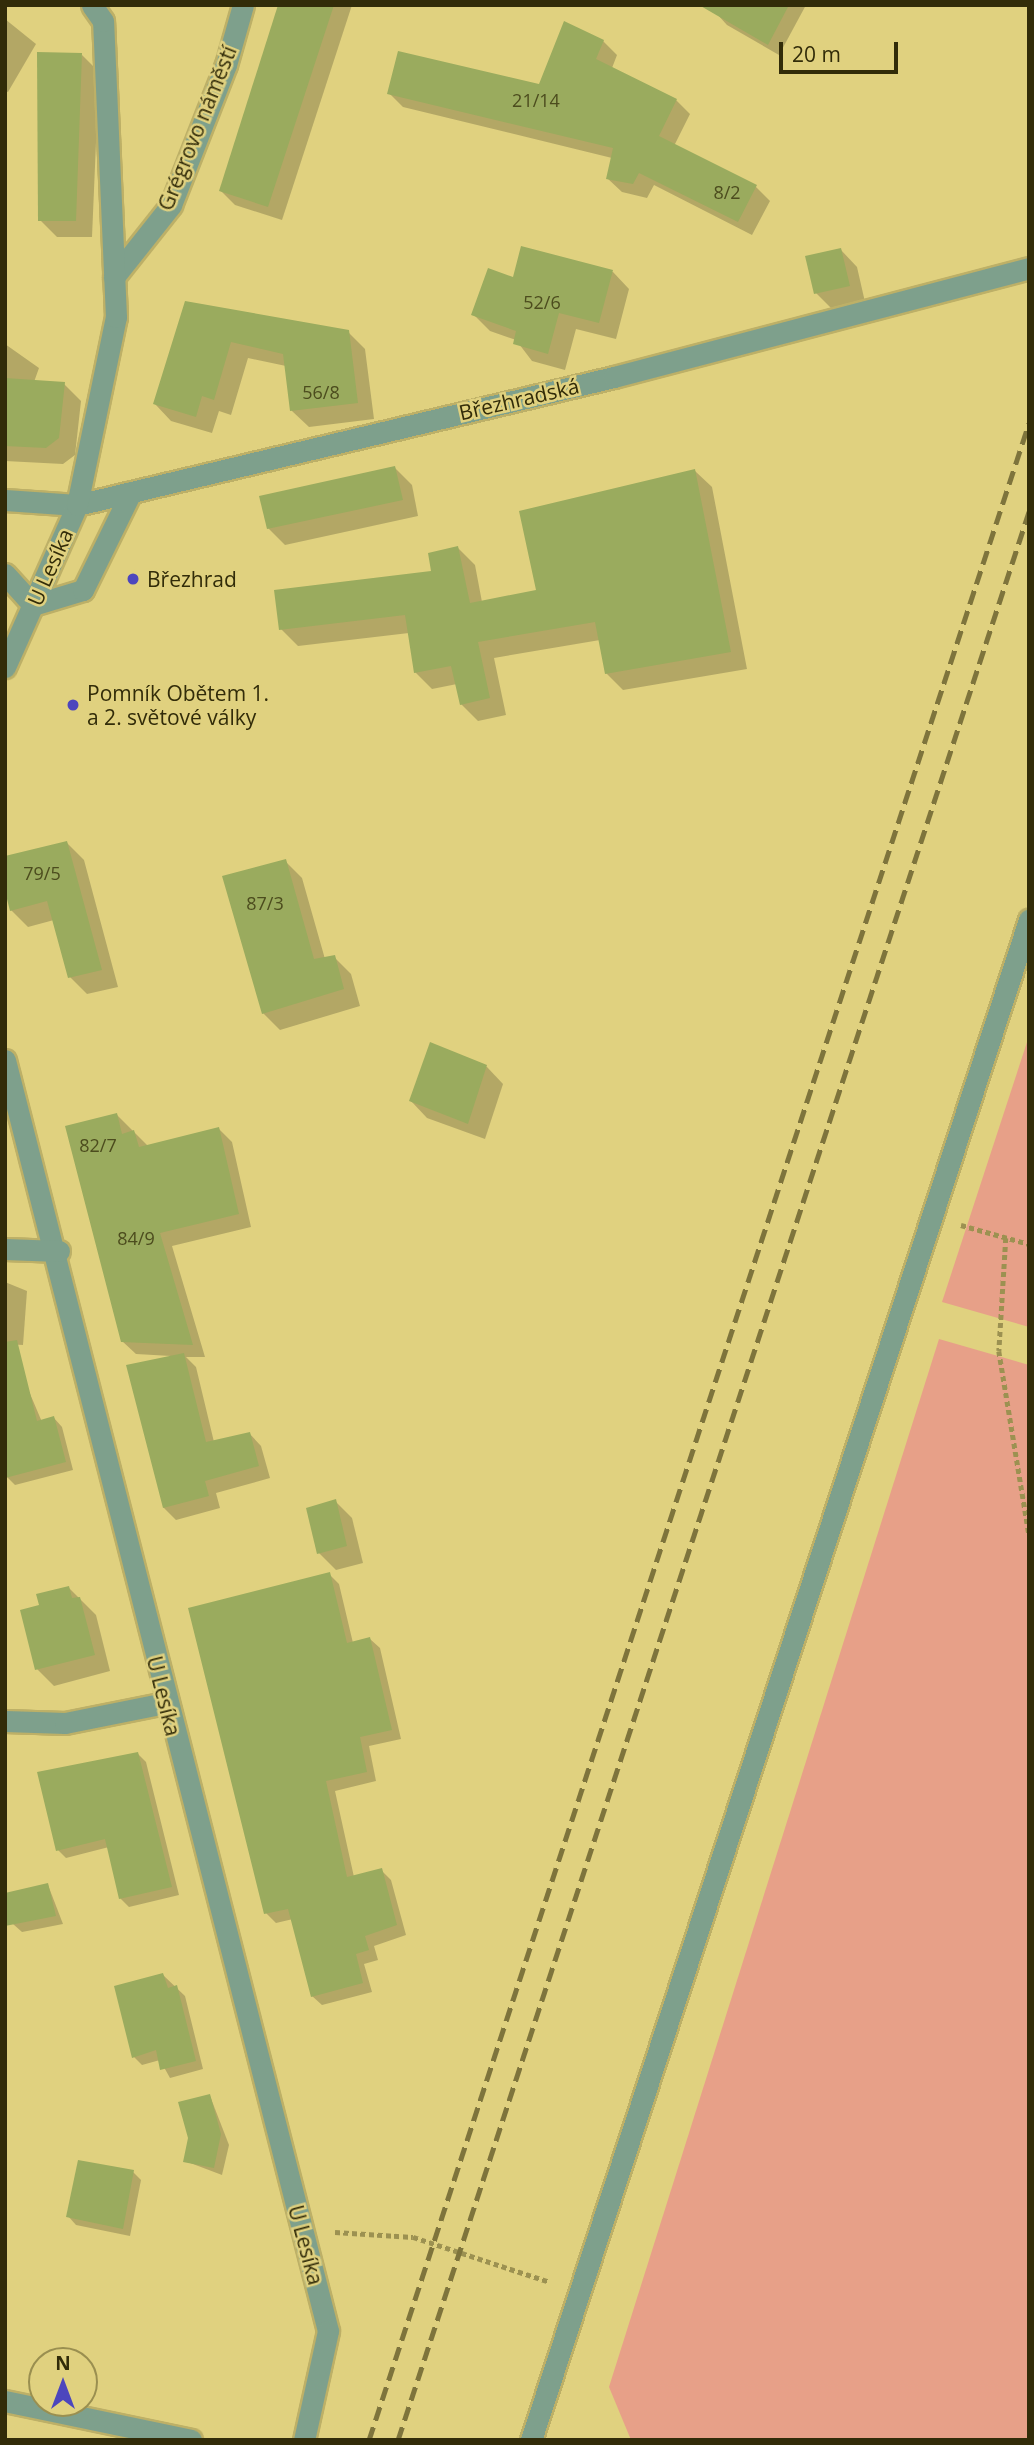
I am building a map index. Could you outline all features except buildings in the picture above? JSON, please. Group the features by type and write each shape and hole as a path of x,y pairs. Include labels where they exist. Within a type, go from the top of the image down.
{"street":[{"path":"77,505 116,317 103,21 92,5"},
{"name":"Grégrovo náměstí","path":"114,277 171,205 226,65 243,5"},
{"name":"Březhradská","path":"5,499 77,505 614,377 1029,268"},
{"path":"5,574 33,606 83,590 131,492"},
{"name":"U Lesíka","path":"5,667 77,505"},
{"path":"531,2440 1029,920"},
{"name":"U Lesíka","path":"5,1059 59,1251 165,1703 328,2331 304,2440"},
{"path":"5,1249 59,1251"},
{"path":"5,1721 65,1723 165,1703"},
{"path":"5,2401 191,2440"}],"path":[{"path":"930,1216 1029,1244"},
{"path":"1006,1238 999,1351 1029,1535"},
{"path":"303,2233 413,2237 580,2292"}],"shaded area":[{"path":"1029,1036 1029,1327 942,1302"},
{"path":"939,1339 1029,1365 1029,2440 631,2440 609,2387"}],"railway":[{"path":"369,2440 1029,423"},
{"path":"398,2440 1029,512"}],"place":[{"name":"Březhrad","path":"133,579"},
{"name":"Pomník Obětem 1. a 2. světové války","path":"73,705"}]}
